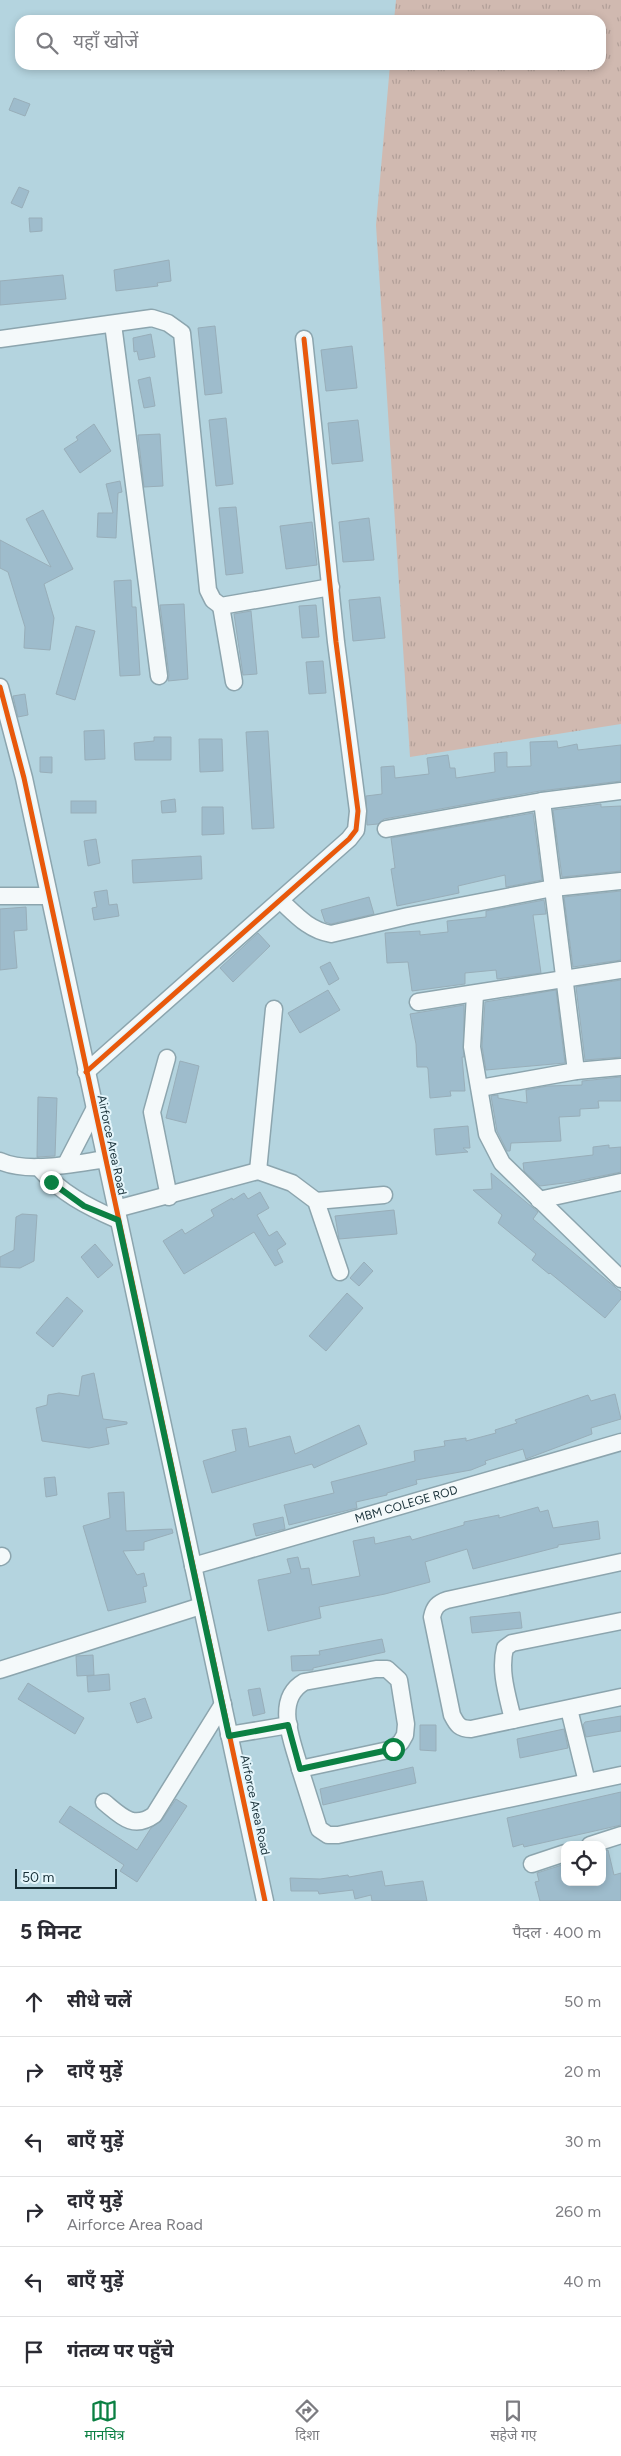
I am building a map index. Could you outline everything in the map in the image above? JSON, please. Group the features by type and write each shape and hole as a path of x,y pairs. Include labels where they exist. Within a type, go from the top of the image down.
{"street":[{"path":"0,339 152,318 168,323 182,333 208,590 213,600 221,606 234,682"},
{"path":"113,324 159,676"},
{"path":"86,1072 281,901 349,839 356,830 358,811 330,587 304,339"},
{"path":"221,606 330,587"},
{"name":"Airforce Area Road","path":"0,688 24,778 266,1901"},
{"path":"386,829 542,801 621,791"},
{"path":"542,801 576,1071"},
{"path":"281,901 307,925 318,932 331,934 408,916 553,888 621,881"},
{"path":"0,896 48,896"},
{"path":"418,1002 621,970"},
{"path":"475,994 472,1047 487,1134 493,1150 502,1163 621,1279"},
{"path":"258,1171 274,1009"},
{"path":"167,1058 152,1112 169,1197"},
{"path":"480,1088 576,1071 621,1067"},
{"path":"66,1164 95,1108"},
{"path":"2,1164 38,1167 107,1159"},
{"path":"38,1167 51,1182 84,1206 117,1215 169,1197 258,1171 292,1183 316,1201 340,1272"},
{"path":"539,1200 621,1182"},
{"path":"316,1201 384,1195"},
{"name":"MBM COLEGE ROD","path":"193,1566 621,1442"},
{"path":"621,1562 447,1600 439,1603 432,1617 452,1715 457,1725 464,1729 621,1696"},
{"path":"0,1670 201,1606"},
{"path":"514,1720 503,1672 502,1659 505,1648 512,1643 621,1621"},
{"path":"300,1769 393,1749 401,1742 405,1735 406,1724 398,1680 387,1669 376,1668 304,1682 294,1688 290,1694 287,1705 288,1725 300,1769 319,1829 328,1835 338,1835 621,1775"},
{"path":"104,1802 124,1819 144,1822 154,1815 223,1704"},
{"path":"569,1708 588,1782"},
{"path":"229,1736 288,1725"},
{"path":"602,1841 621,1835"},
{"path":"532,1864 561,1854"}],"green space":[{"path":"396,0 621,0 621,724 410,757 376,225 390,70 606,70 606,15 394,15"}],"building":[{"path":"14,98 30,104 25,116 9,110"},
{"path":"19,187 29,191 22,208 11,203"},
{"path":"29,218 42,218 42,231 30,232"},
{"path":"169,260 171,281 157,283 158,286 116,291 114,270"},
{"path":"63,275 66,299 0,305 0,281"},
{"path":"215,326 222,393 205,395 198,328"},
{"path":"151,334 155,357 139,360 137,351 134,352 133,338"},
{"path":"352,346 357,388 326,391 321,350"},
{"path":"150,377 155,406 144,408 138,380"},
{"path":"226,418 233,484 216,486 209,420"},
{"path":"358,420 363,461 332,464 328,423"},
{"path":"94,424 111,451 80,473 64,449 78,440 76,437"},
{"path":"160,434 163,486 144,487 138,435"},
{"path":"120,481 122,492 118,493 116,538 97,537 98,513 113,513 106,484"},
{"path":"236,507 243,573 226,575 219,508"},
{"path":"43,510 73,569 44,584 54,618 50,650 24,648 25,627 8,572 0,568 0,540 51,567 26,519"},
{"path":"369,518 374,560 343,562 339,522"},
{"path":"312,522 317,565 286,569 280,526"},
{"path":"131,580 132,607 136,607 140,675 120,676 114,581"},
{"path":"380,597 385,638 353,641 349,600"},
{"path":"184,604 188,679 168,681 169,675 160,605"},
{"path":"316,605 319,637 302,638 299,606"},
{"path":"251,611 257,674 243,675 234,614"},
{"path":"76,626 95,631 75,700 56,694"},
{"path":"323,661 326,693 309,694 306,662"},
{"path":"25,694 28,715 18,717 13,696"},
{"path":"104,730 105,759 85,760 84,731"},
{"path":"268,731 274,828 252,829 246,732"},
{"path":"154,737 171,737 171,760 135,760 134,743 154,741"},
{"path":"199,739 222,739 223,771 200,772"},
{"path":"557,741 558,748 577,744 578,750 621,745 621,781 540,791 384,819 378,824 367,825 366,796 382,794 381,767 394,766 395,778 429,774 427,758 448,755 450,768 455,768 456,778 495,772 494,753 507,752 507,767 531,766 530,742"},
{"path":"40,757 52,757 52,773 40,772"},
{"path":"175,799 176,812 162,813 161,801"},
{"path":"71,801 96,801 96,813 71,813"},
{"path":"601,804 601,807 621,806 621,871 562,877 553,810"},
{"path":"202,807 223,807 224,834 202,835"},
{"path":"533,813 542,880 506,887 505,875 458,886 459,893 397,906 391,869 395,868 391,838"},
{"path":"96,839 100,863 88,866 84,841"},
{"path":"201,856 202,879 133,883 132,860"},
{"path":"107,890 109,905 117,904 119,916 94,920 92,908 97,907 94,892"},
{"path":"621,891 621,960 573,967 564,897"},
{"path":"369,897 374,914 331,924 325,922 321,910"},
{"path":"544,900 546,914 533,915 541,973 497,979 496,970 465,973 465,984 412,991 408,962 387,963 385,933 420,931 420,935 448,932 447,921 486,917 486,911"},
{"path":"26,907 27,930 14,931 17,968 0,970 0,909"},
{"path":"258,933 270,946 233,982 220,968"},
{"path":"330,962 339,979 329,985 320,967"},
{"path":"621,980 621,1057 585,1060 576,987"},
{"path":"328,990 340,1010 300,1033 288,1013"},
{"path":"556,990 565,1063 486,1070 482,1046 485,1002"},
{"path":"464,1005 464,1057 462,1057 465,1091 450,1091 451,1096 430,1098 428,1069 427,1067 417,1067 416,1044 410,1014"},
{"path":"180,1061 199,1066 186,1123 166,1118"},
{"path":"621,1077 621,1101 598,1101 599,1108 580,1109 580,1116 559,1117 561,1141 511,1143 510,1151 507,1151 497,1131 491,1096 498,1095 498,1098 527,1103 526,1090 548,1086 582,1085 582,1081"},
{"path":"38,1097 57,1098 55,1156 37,1157"},
{"path":"468,1126 470,1148 463,1148 468,1152 436,1155 434,1129"},
{"path":"609,1145 609,1148 621,1147 621,1172 572,1182 540,1186 524,1171 523,1163 593,1155 593,1147"},
{"path":"491,1173 538,1212 533,1219 621,1292 621,1299 605,1318 532,1260 536,1254 498,1223 502,1215 473,1190 492,1189"},
{"path":"260,1192 269,1208 257,1215 269,1236 277,1231 286,1244 277,1250 283,1262 275,1266 254,1232 184,1274 163,1241 182,1229 185,1234 214,1216 211,1210 232,1198 233,1200 244,1193 248,1199"},
{"path":"394,1210 397,1234 339,1239 335,1216"},
{"path":"22,1214 37,1215 34,1261 20,1268 0,1267 0,1257 14,1250 16,1217"},
{"path":"95,1244 113,1265 98,1278 81,1257"},
{"path":"364,1262 373,1271 359,1286 350,1278"},
{"path":"347,1293 363,1308 326,1351 309,1336"},
{"path":"67,1297 83,1311 53,1347 36,1333"},
{"path":"94,1373 103,1419 127,1422 127,1424 106,1428 109,1444 89,1448 42,1441 36,1408 47,1405 48,1395 59,1393 79,1396 82,1376"},
{"path":"615,1394 621,1419 591,1428 592,1434 526,1459 523,1449 485,1461 486,1464 471,1470 416,1480 417,1484 387,1493 387,1495 356,1502 357,1508 289,1525 284,1505 334,1493 331,1482 415,1461 414,1451 445,1446 444,1441 466,1438 466,1441 496,1433 495,1430 517,1423 515,1420 588,1395 591,1401"},
{"path":"359,1425 367,1444 314,1468 312,1464 212,1493 203,1461 236,1451 232,1430 246,1428 249,1447 290,1436 295,1454"},
{"path":"55,1477 57,1495 46,1497 44,1478"},
{"path":"124,1492 126,1531 172,1529 173,1533 144,1542 144,1550 123,1551 137,1575 144,1573 147,1586 143,1587 146,1602 108,1611 83,1526 110,1518 108,1493"},
{"path":"538,1507 540,1512 548,1510 553,1528 598,1521 600,1539 558,1545 558,1547 473,1569 467,1549 425,1562 430,1582 385,1594 319,1607 321,1618 268,1631 258,1580 291,1573 287,1559 298,1557 301,1569 309,1568 312,1585 360,1576 353,1541 374,1537 375,1544 410,1536 412,1540 464,1525 464,1522 499,1515 499,1518"},
{"path":"283,1517 285,1529 256,1536 253,1524"},
{"path":"520,1612 522,1628 472,1633 470,1617"},
{"path":"382,1639 385,1652 313,1668 313,1670 292,1671 291,1656 320,1655 319,1651"},
{"path":"93,1655 94,1675 77,1676 76,1656"},
{"path":"109,1674 110,1690 88,1692 87,1676"},
{"path":"28,1683 84,1718 75,1734 18,1699"},
{"path":"260,1688 265,1713 253,1716 248,1690"},
{"path":"145,1698 152,1718 137,1723 130,1703"},
{"path":"621,1716 621,1731 586,1737 583,1725 585,1722"},
{"path":"420,1725 436,1725 436,1751 420,1750"},
{"path":"564,1729 568,1748 520,1758 517,1739"},
{"path":"413,1767 416,1783 323,1805 320,1789"},
{"path":"621,1792 621,1825 524,1847 523,1844 513,1847 507,1818"},
{"path":"176,1799 187,1806 137,1882 120,1871 124,1865 59,1822 70,1806 137,1850 151,1828 162,1820"},
{"path":"608,1850 614,1875 621,1873 621,1901 540,1901 535,1882 539,1881 537,1873 561,1865 561,1886 606,1886 606,1851"},
{"path":"382,1871 385,1886 423,1881 427,1901 372,1901 371,1895 355,1899 353,1890 319,1894 318,1891 291,1891 290,1878 320,1879 348,1875 349,1877"}],"cycle path":[{"path":"86,1072 349,839 356,830 358,811 336,642 304,339"},
{"path":"0,687 24,778 265,1901"}],"route":[{"path":"51,1182 84,1206 118,1220 229,1736 288,1725 300,1769 393,1749"}]}
